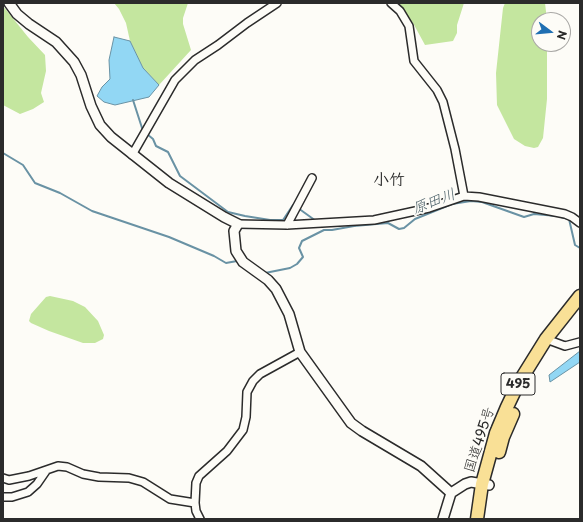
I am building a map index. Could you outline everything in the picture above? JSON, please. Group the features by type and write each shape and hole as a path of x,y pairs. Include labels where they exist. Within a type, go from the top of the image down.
{"highway":[{"name":"国道495号","path":"477,519 486,484 496,433 507,407 518,384 580,296"},
{"name":"国道495号","path":"550,340 580,308"},
{"name":"国道495号","path":"484,519 486,484"}],"street":[{"path":"9,3 17,14 56,42 74,62 81,75 91,106 100,125 110,137 169,183 238,224 287,226 374,220 429,208 464,196 479,197 565,214 580,223"},
{"path":"132,155 175,80 195,60 277,3"},
{"path":"392,3 400,11 408,26 414,61 437,90 443,102 455,149 464,196"},
{"path":"287,226 312,178"},
{"path":"238,224 234,231 236,252 244,262 268,280 276,289 289,314 300,352 352,422 362,431 421,466 451,493"},
{"path":"550,340 565,346 580,342"},
{"path":"200,519 196,511 195,503 196,483 199,476 227,451 243,430 246,417 247,392 253,381 260,374 300,352"},
{"path":"3,478 9,480 46,471 58,466 83,474 99,477 129,478 142,482 170,499 195,503"},
{"path":"3,497 12,497 28,492 37,484 46,471"},
{"path":"443,519 451,493 471,482 486,484"}],"green space":[{"path":"114,3 188,3 183,18 183,24 191,50 159,85 143,68 130,41 126,23 119,9"},
{"path":"397,3 464,3 457,25 457,33 453,41 425,45 413,23"},
{"path":"505,3 545,3 546,12 531,12 531,52 547,52 547,99 543,138 538,147 534,148 525,146 514,139 497,105 496,73 503,8"},
{"path":"3,6 45,55 46,71 41,93 44,102 33,109 20,114 3,105"},
{"path":"50,296 73,301 85,307 98,321 104,335 103,339 95,343 83,343 31,323 29,321 31,314 46,297"}],"water":[{"path":"114,37 130,41 143,68 159,85 149,97 115,105 104,102 97,96 102,87 110,79 109,60"},
{"path":"580,351 580,362 550,382 549,375"}],"waterway":[{"path":"133,100 143,131"},
{"path":"147,134 153,139 156,146 168,152 180,176 228,212 270,220 283,220 293,205 295,206"},
{"path":"3,153 23,165 35,183 60,193 92,211 169,237 214,256 226,263 237,261 239,263"},
{"name":"原田川","path":"265,273 290,268 297,264 303,257 299,248 302,241 324,230 388,223 399,229 404,228 415,219 452,204 471,201 482,202 524,217 534,214 557,216"},
{"path":"298,208 316,221"},
{"name":"原田川","path":"561,217 569,219 575,245 580,248"}],"district":[{"name":"小竹","path":"389,181"}]}
